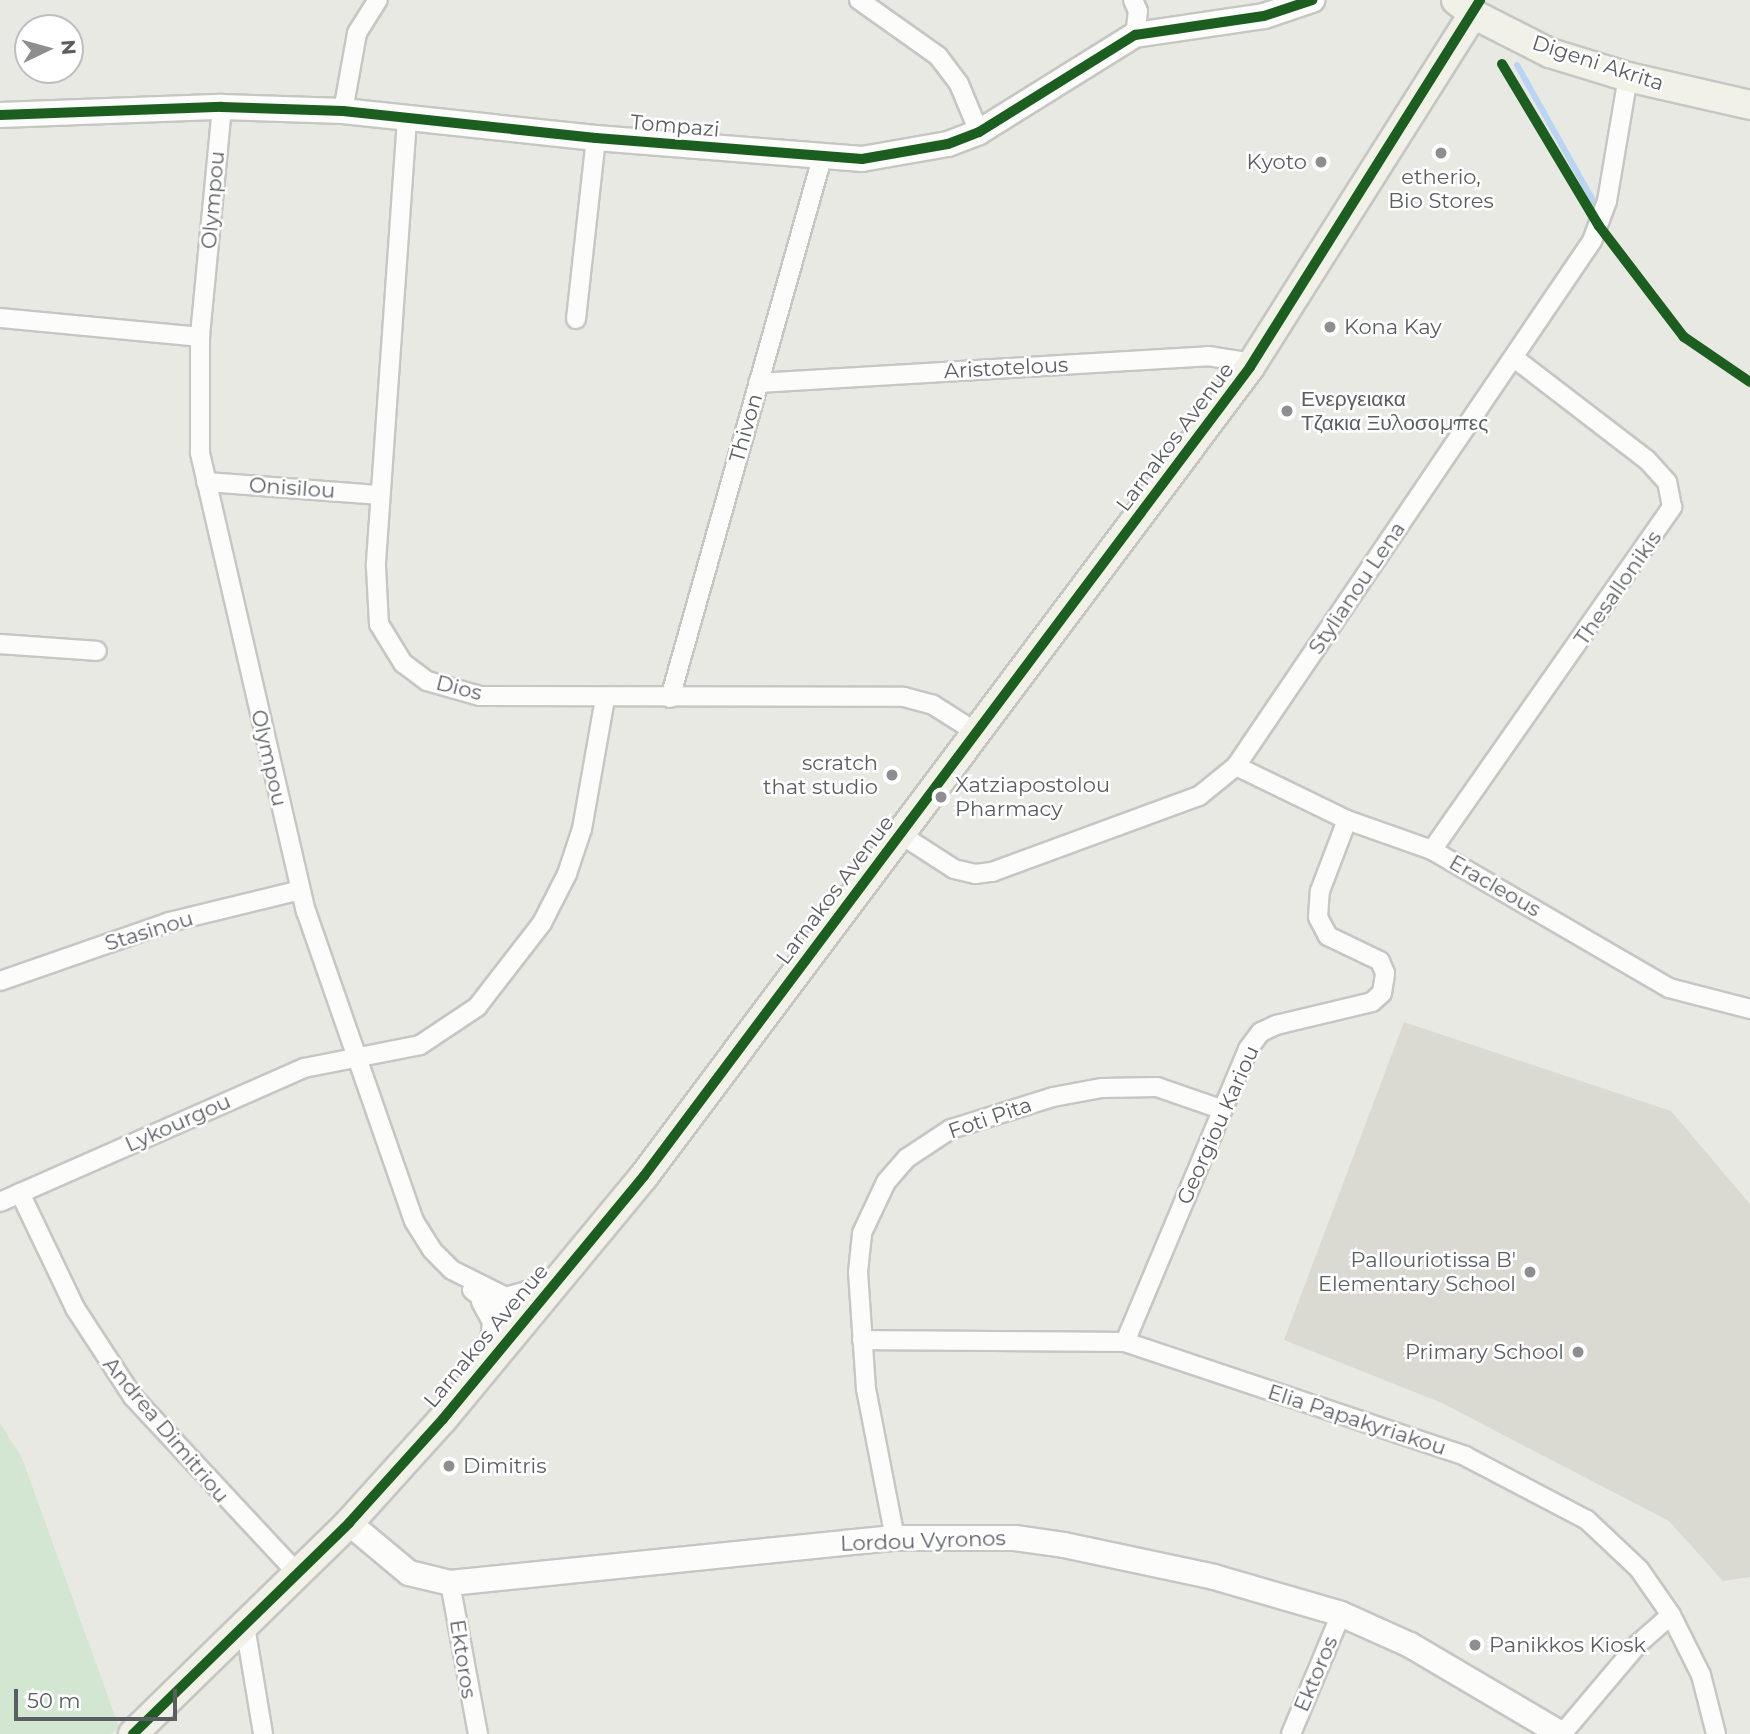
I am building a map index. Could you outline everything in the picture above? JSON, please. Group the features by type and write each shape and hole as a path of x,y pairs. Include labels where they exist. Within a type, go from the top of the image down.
{"main road":[{"name":"Digeni Akrita","path":"1469,5 1550,53 1628,77 1750,105"},
{"name":"Larnakos Avenue","path":"133,1734 349,1523 487,1366 643,1176 900,834 979,734 1250,368 1469,5"}],"street":[{"path":"343,111 357,33 378,0"},
{"path":"859,0 938,56 959,84 979,132"},
{"path":"1133,0 1138,11 1135,35"},
{"name":"Tompazi","path":"0,115 222,107 343,111 596,138 822,158 862,159 908,153 979,132 1135,35 1264,16 1312,0"},
{"name":"Stylianou Lena","path":"900,834 954,869 975,874 992,872 1199,796 1236,766 1514,358 1599,226 1628,77"},
{"name":"Olympou","path":"222,107 200,337 198,425 205,481 300,890 414,1221 452,1270 506,1297 555,1282"},
{"name":"Dios","path":"407,119 379,495 379,625 403,663 427,681 480,696 605,699 904,697 933,705 979,734"},
{"path":"576,319 596,138"},
{"name":"Thivon","path":"670,698 822,158"},
{"path":"0,317 200,337"},
{"name":"Aristotelous","path":"758,383 1208,356 1232,359 1250,368"},
{"name":"Thesallonikis","path":"1432,850 1672,507 1667,482 1647,460 1514,358"},
{"name":"Onisilou","path":"205,481 379,495"},
{"path":"0,644 97,651"},
{"name":"Lykourgou","path":"0,1202 304,1068 400,1052 448,1030 477,1007 542,923 567,874 582,829 605,699"},
{"name":"Eracleous","path":"1236,766 1347,820 1432,850 1669,988 1750,1009"},
{"name":"Georgiou Kariou","path":"1125,1342 1248,1049 1261,1032 1372,1002 1382,993 1380,961 1328,936 1318,917 1320,891 1347,820"},
{"name":"Stasinou","path":"0,981 169,922 300,890"},
{"name":"Foti Pita","path":"895,1538 875,1444 858,1272 862,1233 886,1182 927,1142 990,1115 1102,1088 1157,1087 1221,1109"},
{"name":"Andrea Dimitriou","path":"20,1193 75,1308 133,1397 298,1574"},
{"path":"452,1270 477,1295 519,1327"},
{"path":"477,1295 492,1322 487,1366"},
{"name":"Elia Papakyriakou","path":"863,1340 1125,1342 1371,1422 1465,1456 1537,1491 1609,1537 1639,1569 1671,1615 1701,1675 1716,1734"},
{"name":"Lordou Vyronos","path":"349,1523 409,1573 450,1583 895,1538 1014,1538 1064,1545 1214,1577 1341,1614 1410,1645 1562,1734"},
{"name":"Ektoros","path":"450,1583 478,1734"},
{"name":"Ektoros","path":"1291,1734 1341,1614"},
{"path":"1562,1734 1638,1644 1671,1615"},
{"path":"245,1626 263,1734"}],"shaded area":[{"name":"Pallouriotissa B' Elementary School","path":"1404,1022 1671,1111 1750,1204 1750,1577 1723,1581 1669,1521 1442,1403 1284,1340"}],"green space":[{"path":"0,1423 22,1458 119,1727 111,1734 0,1734"}],"waterway":[{"path":"1517,65 1594,202"}],"cycle path":[{"path":"0,115 222,107 343,111 596,138 862,159 948,144 979,132 1135,35 1264,16 1312,0"},
{"path":"133,1734 349,1523 443,1419 644,1176 1250,367 1480,0"},
{"path":"1502,64 1599,226 1684,337 1750,382"}],"place":[{"name":"etherio, Bio Stores","path":"1441,153"},
{"name":"Kyoto","path":"1321,162"},
{"name":"Kona Kay","path":"1330,327"},
{"name":"Ενεργειακα Τζακια Ξυλοσομπες","path":"1287,411"},
{"name":"scratch that studio","path":"892,775"},
{"name":"Xatziapostolou Pharmacy","path":"941,797"},
{"name":"Pallouriotissa B' Elementary School","path":"1530,1272"},
{"name":"Primary School","path":"1578,1352"},
{"name":"Dimitris","path":"449,1466"},
{"name":"Panikkos Kiosk","path":"1475,1645"}]}
